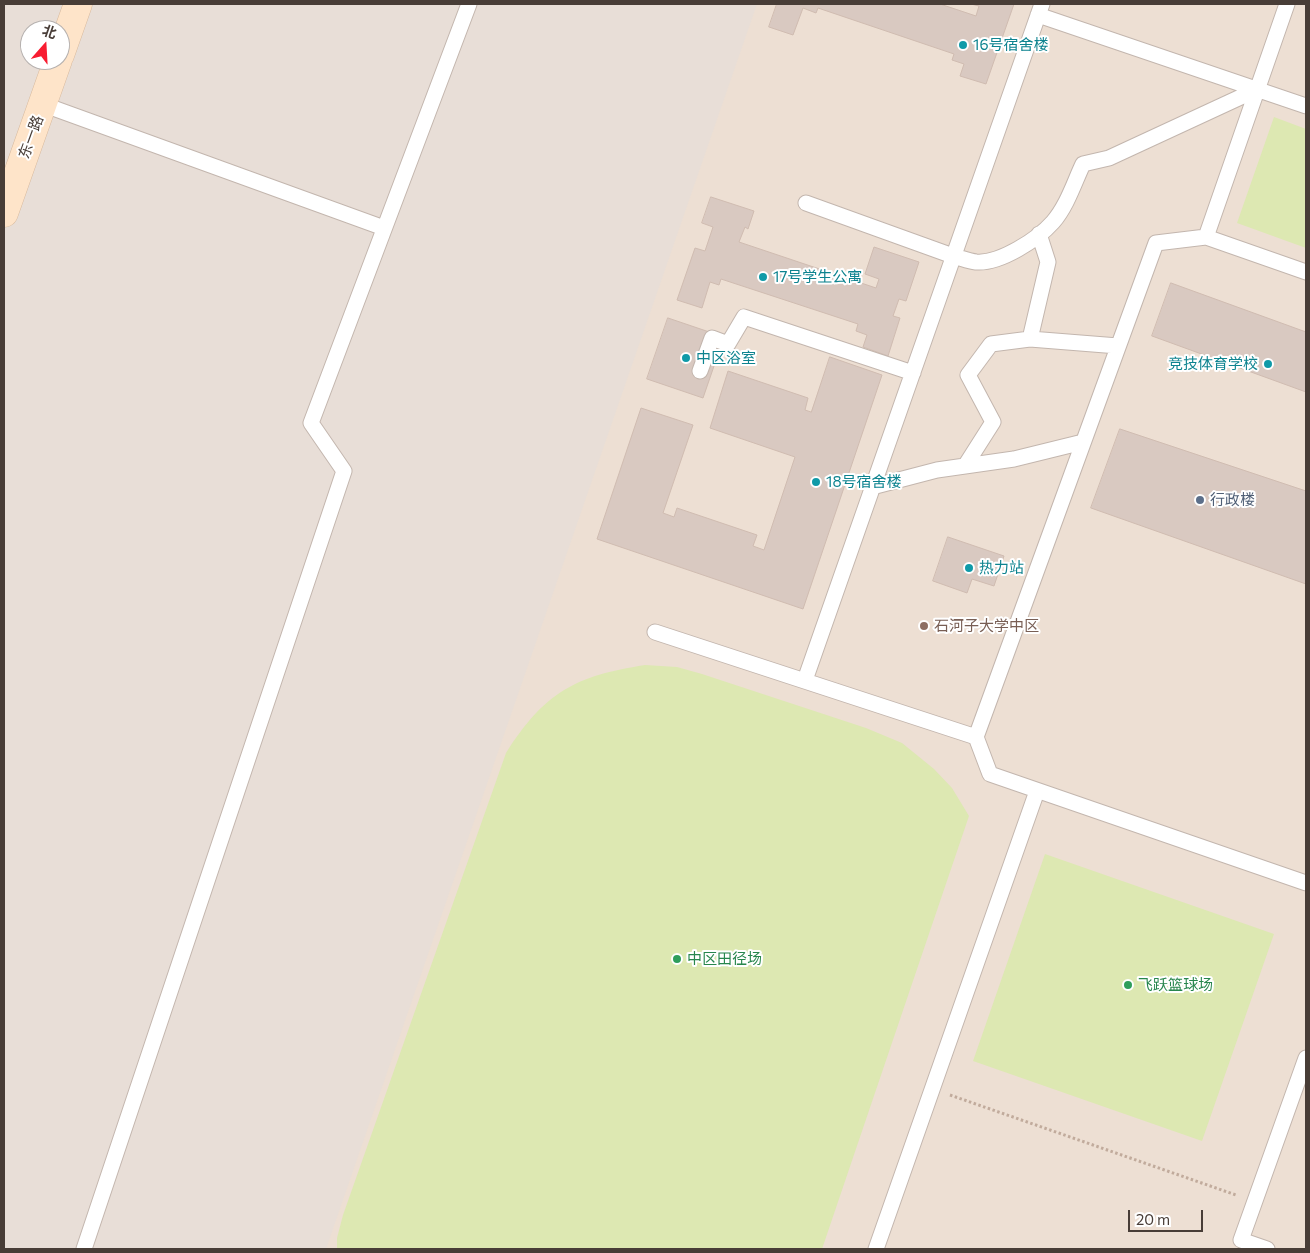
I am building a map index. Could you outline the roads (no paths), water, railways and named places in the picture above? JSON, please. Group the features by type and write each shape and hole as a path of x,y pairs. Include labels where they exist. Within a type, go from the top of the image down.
{"main road":[{"path":"70,27 78,4"},
{"name":"东一路","path":"4,213 54,70"}],"lane":[{"path":"84,1249 344,471 311,423 469,4"},
{"path":"1206,237 1287,4"},
{"path":"805,680 1040,9 1306,106"},
{"path":"806,203 954,256 978,262 1004,257 1030,242 1053,222 1068,199 1082,164 1109,158 1258,89"},
{"path":"42,104 384,228"},
{"path":"1030,339 1048,262 1039,234"},
{"path":"1306,272 1206,237 1156,243 976,737 990,774 1306,883"},
{"path":"700,371 712,338 728,344 744,317 913,373"},
{"path":"965,466 993,422 968,375 990,344 1030,339 1118,346"},
{"path":"872,487 937,470 1014,459 1083,442"},
{"path":"655,632 976,737"},
{"path":"876,1249 1037,791"},
{"path":"1267,1249 1241,1240 1306,1058"}],"place":[{"name":"16号宿舍楼","path":"963,45"},
{"name":"17号学生公寓","path":"763,277"},
{"name":"中区浴室","path":"686,358"},
{"name":"竞技体育学校","path":"1268,364"},
{"name":"18号宿舍楼","path":"816,482"},
{"name":"行政楼","path":"1200,500"},
{"name":"热力站","path":"969,568"},
{"name":"石河子大学中区","path":"924,626"},
{"name":"中区田径场","path":"677,959"},
{"name":"飞跃篮球场","path":"1128,985"}]}
